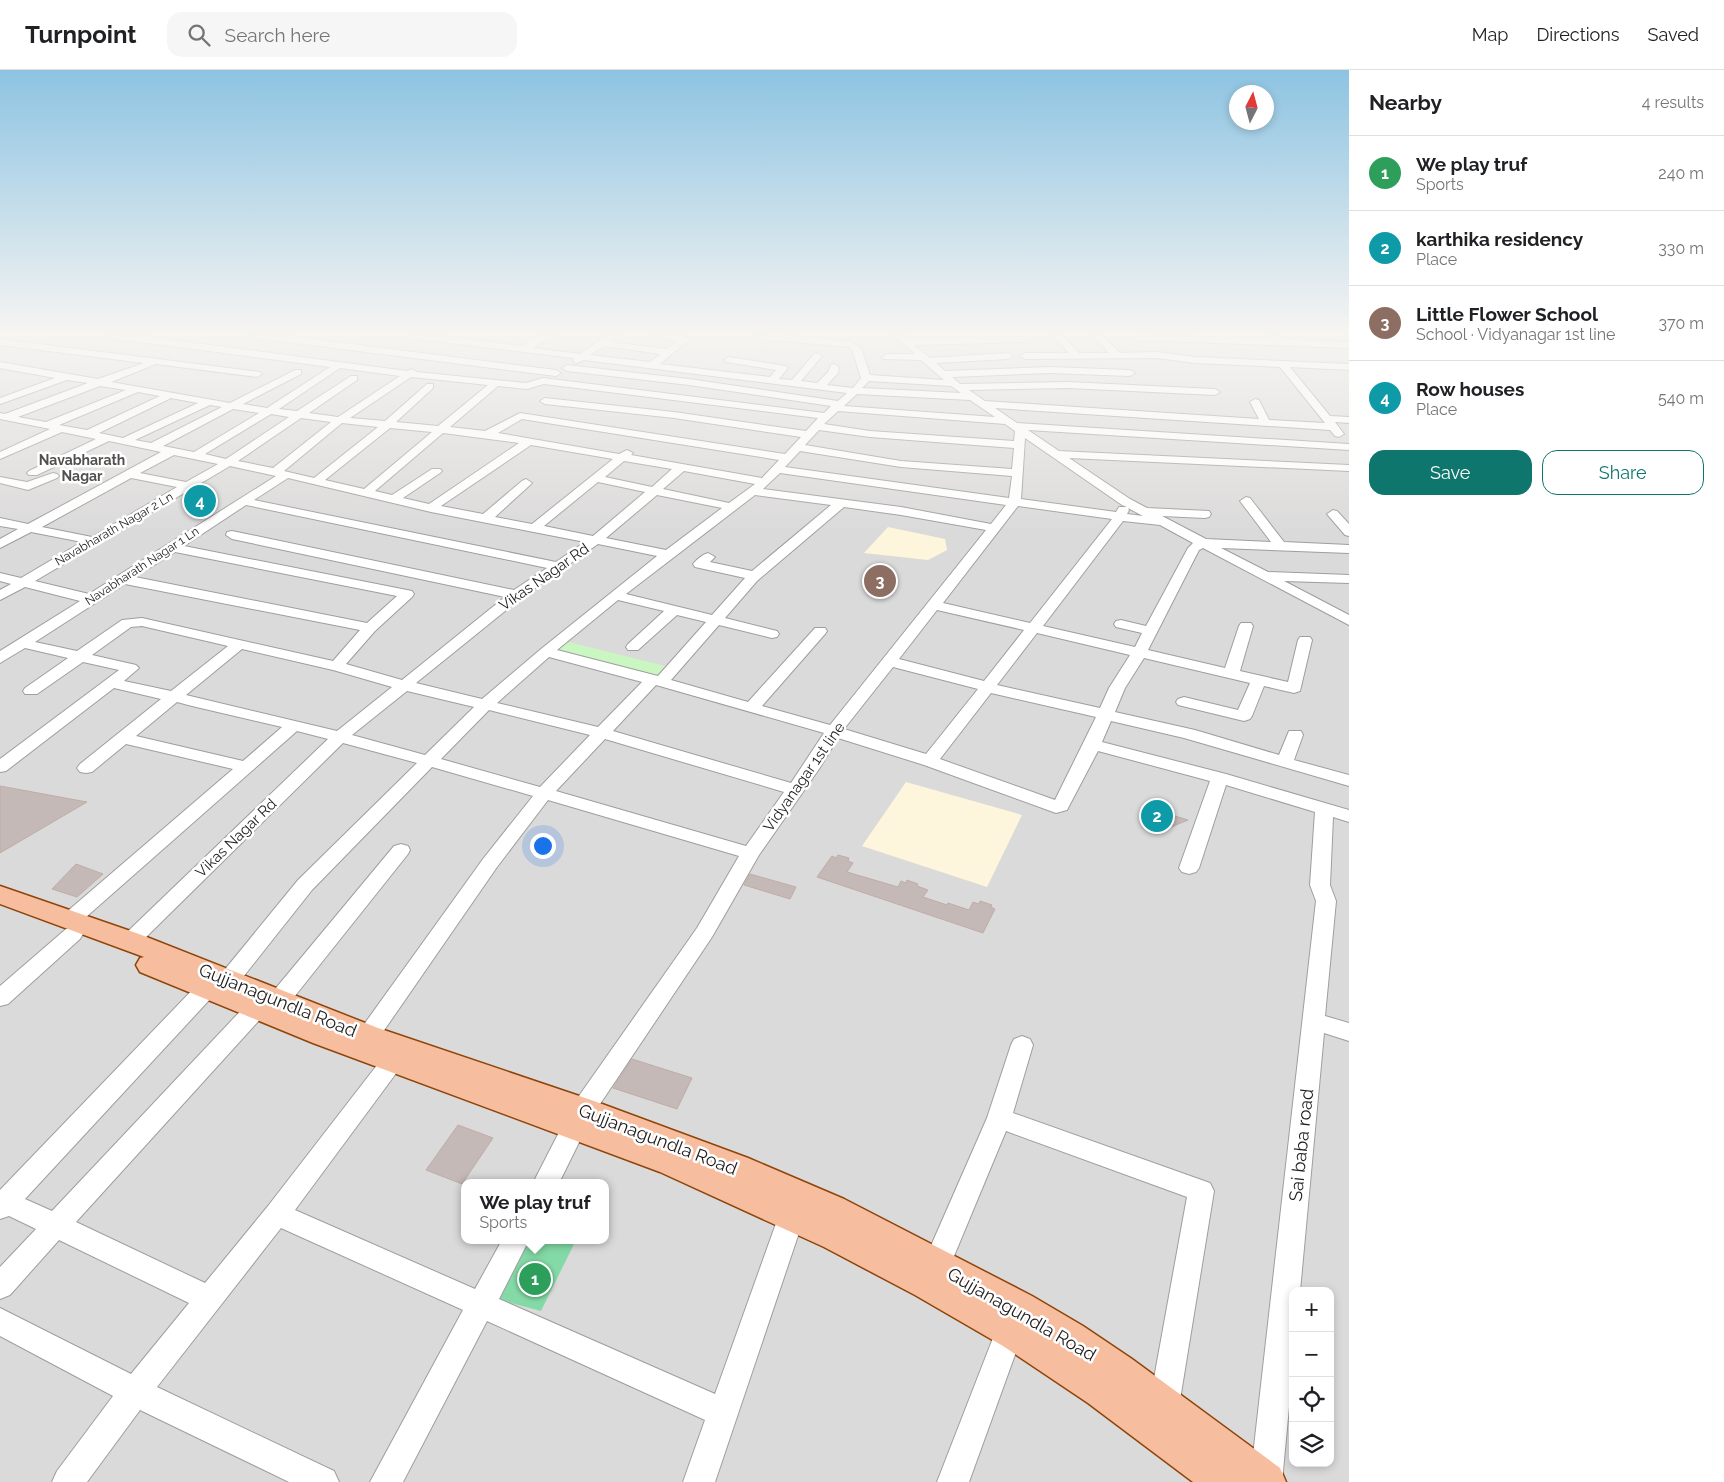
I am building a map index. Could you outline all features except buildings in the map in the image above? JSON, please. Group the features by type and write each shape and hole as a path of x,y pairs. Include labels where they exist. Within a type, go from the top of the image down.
{"main road":[{"name":"Gujjanagundla Road","path":"0,895 217,988 368,1036 579,1118 850,1242 1010,1330 1115,1399 1225,1482"},
{"name":"Gujjanagundla Road","path":"0,909 130,941 217,988"},
{"name":"Gujjanagundla Road","path":"268,1005 392,1062 737,1168 798,1193 860,1222 1019,1308 1070,1339 1266,1482"}],"street":[{"path":"2,418 50,401"},
{"path":"0,456 55,427 111,401"},
{"path":"88,434 158,401"},
{"path":"203,401 340,420 487,434 765,482"},
{"path":"152,447 242,401"},
{"path":"195,456 285,401"},
{"name":"Navabharath Nagar 2 Ln","path":"0,596 227,463 320,401"},
{"name":"Navabharath Nagar 1 Ln","path":"0,658 242,501 280,473 340,420 368,401"},
{"path":"317,482 414,401"},
{"path":"366,492 475,401"},
{"path":"545,401 812,431 870,434 1015,430 1349,446"},
{"path":"704,401 826,416"},
{"path":"806,401 1015,430"},
{"path":"209,1299 56,1226 3,1205 217,988 305,885 485,705 615,595 765,482 826,416 843,401"},
{"path":"978,401 1015,430 1058,454 1126,502 1342,614 1349,621"},
{"path":"982,404 1035,401"},
{"path":"1101,401 1201,418 1266,423 1331,423 1349,420"},
{"path":"1313,401 1349,446"},
{"path":"125,441 209,402"},
{"path":"1255,402 1266,423"},
{"path":"1168,408 1197,410 1201,418"},
{"path":"487,434 520,416 787,458"},
{"name":"Vikas Nagar Rd","path":"2,418 125,441 280,473 431,508 596,540"},
{"path":"534,528 662,426"},
{"path":"1014,503 1018,473 1015,430"},
{"path":"33,473 108,438"},
{"path":"431,508 529,441"},
{"path":"797,447 901,464 1018,473"},
{"path":"0,544 172,451"},
{"path":"1058,454 1349,468"},
{"path":"596,540 681,468"},
{"path":"777,469 1119,518 1166,523"},
{"path":"394,499 436,470"},
{"path":"128,474 188,486"},
{"path":"0,480 28,486 54,476"},
{"path":"595,478 732,507"},
{"path":"485,519 526,483"},
{"path":"753,491 901,511 994,528"},
{"path":"242,501 558,566"},
{"path":"1246,501 1280,547"},
{"path":"930,761 1119,518 1126,502"},
{"path":"368,1036 490,863 544,793 602,733 657,681 716,620 755,576 841,503"},
{"name":"Vidyanagar 1st line","path":"548,1179 579,1118 705,932 750,853 834,731 1014,503"},
{"path":"1145,512 1205,514"},
{"path":"1333,514 1349,532"},
{"path":"0,522 94,541"},
{"path":"232,535 516,595"},
{"path":"596,540 668,554"},
{"name":"Vikas Nagar Rd","path":"130,941 339,738 516,595 596,540"},
{"path":"546,652 834,731 930,761 1056,807 1061,806 1093,745 1117,688 1139,653 1194,548 1202,543 1349,549"},
{"path":"171,547 407,594 370,628 336,666"},
{"path":"708,557 700,564 755,576"},
{"path":"1266,576 1349,578"},
{"path":"0,577 91,599"},
{"path":"122,578 370,628"},
{"path":"615,595 772,634"},
{"path":"934,605 1294,688 1304,640"},
{"path":"634,647 674,610"},
{"path":"31,691 127,623 135,622 336,666 403,685 602,733 795,790"},
{"path":"1121,624 1150,631"},
{"path":"1231,674 1246,626"},
{"path":"751,708 820,631"},
{"path":"0,767 131,668 21,643"},
{"path":"86,768 239,644"},
{"path":"889,661 987,687 1189,734 1349,781"},
{"path":"1184,702 1244,716 1259,680"},
{"path":"111,684 175,697 339,738 544,793 750,853"},
{"path":"0,998 72,927 292,726"},
{"path":"1285,762 1295,735"},
{"path":"123,738 246,767"},
{"path":"1093,745 1220,778 1349,816"},
{"path":"1189,868 1220,778"},
{"name":"Sai baba road","path":"1266,1482 1326,901 1320,885 1324,809"},
{"path":"0,1286 268,1005 401,850"},
{"path":"1314,1021 1349,1032"},
{"path":"937,1264 999,1118 1022,1045"},
{"path":"68,1482 135,1392 277,1214 392,1062"},
{"path":"999,1118 1201,1191 1164,1406"},
{"path":"277,1214 724,1413"},
{"path":"699,1482 792,1215"},
{"path":"386,1482 514,1244"},
{"path":"0,1321 135,1392 323,1482"},
{"path":"953,1482 1010,1330"}],"shaded area":[{"path":"0,401 1349,401 1349,1482 0,1482"},
{"path":"888,527 945,539 947,550 928,560 864,553"},
{"path":"906,782 1022,815 987,887 862,846"}],"green space":[{"path":"561,640 665,666 652,680 546,652"},
{"path":"524,1244 574,1244 541,1311 496,1299"}],"place":[{"name":"Row houses","path":"200,501"},
{"name":"Little Flower School","path":"880,581"},
{"name":"karthika residency","path":"1157,816"},
{"name":"We play truf","path":"535,1279"}],"district":[{"name":"Navabharath Nagar","path":"82,468"}]}
